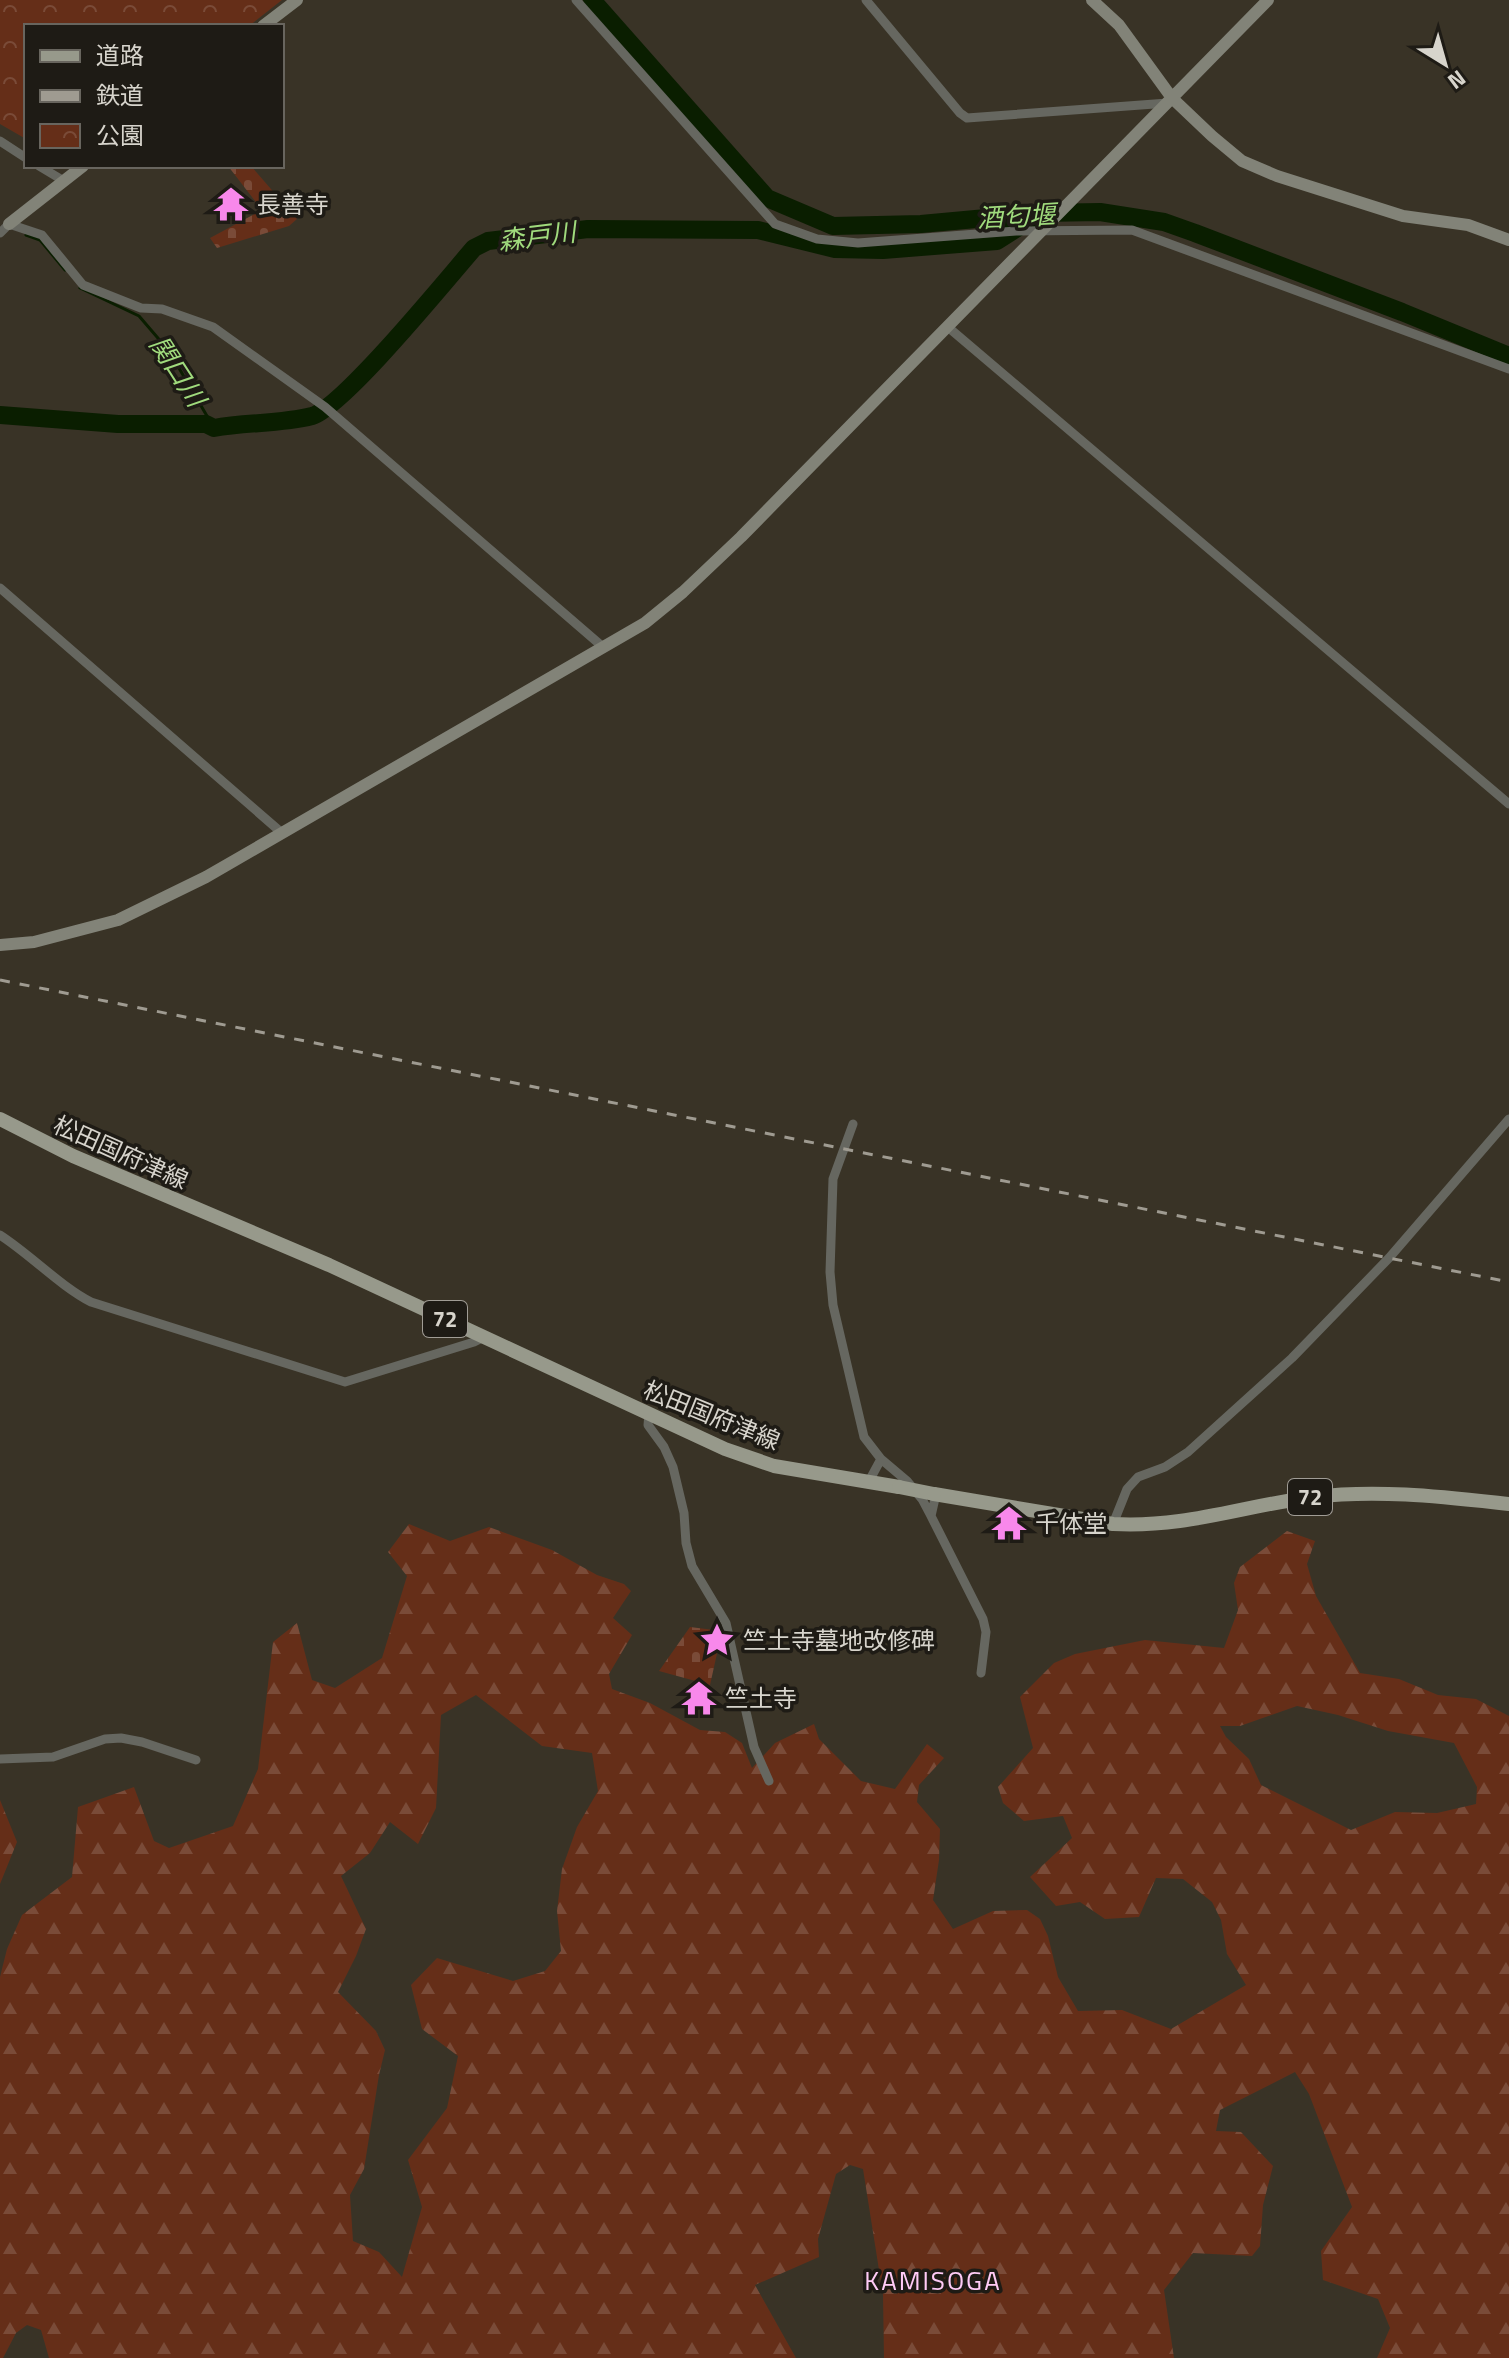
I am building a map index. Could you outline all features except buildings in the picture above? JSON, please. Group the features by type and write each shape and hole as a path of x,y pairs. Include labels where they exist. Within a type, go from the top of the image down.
{"main road":[{"name":"松田国府津線","path":"0,1119 73,1156 329,1265 725,1449 774,1466 1113,1524 1178,1523 1310,1497 1356,1493 1423,1494 1509,1504"}],"street":[{"path":"266,24 297,0"},
{"path":"576,0 775,224 817,239 858,243 1016,231 1132,230 1509,369"},
{"path":"866,0 967,118 1170,101"},
{"path":"1092,0 1119,25 1170,101 1230,152 1253,166 1403,216 1468,225 1509,240"},
{"path":"0,945 34,942 118,920 206,877 645,623 741,537 1268,0"},
{"path":"0,141 24,157"},
{"path":"42,168 64,181"},
{"path":"5,229 80,168"},
{"path":"5,229 42,235 83,285 141,308 162,309 213,327 326,408 603,647"},
{"path":"949,328 1509,804"},
{"path":"0,588 282,833"},
{"path":"1113,1524 1127,1489 1138,1477 1165,1467 1188,1452 1292,1358 1389,1258 1509,1119"},
{"path":"853,1124 833,1179 830,1272 833,1305 864,1437 881,1459 907,1481 922,1499 983,1619 986,1632 981,1673"},
{"path":"0,1235 28,1253 77,1295 104,1307 345,1382 484,1337"},
{"path":"649,1413 648,1425 664,1447 673,1467 692,1566 726,1623 754,1747 769,1781"},
{"path":"868,1483 881,1459"},
{"path":"931,1516 935,1494"},
{"path":"0,1759 53,1757 105,1739 121,1738 196,1760"}],"green space":[{"path":"0,0 282,0 252,24 24,24 24,138 0,124"},
{"path":"230,168 253,168 297,219 289,226 217,248 210,238 262,210"},
{"path":"409,1524 450,1541 489,1527 552,1550 597,1575 624,1584 631,1591 613,1618 632,1635 609,1674 612,1689 650,1703 700,1730 725,1732 742,1743 752,1768 775,1743 814,1724 819,1739 861,1781 895,1789 927,1744 944,1758 919,1785 917,1802 940,1829 933,1900 953,1929 993,1911 1027,1910 1040,1919 1048,1936 1058,1977 1078,2011 1122,2010 1171,2029 1246,1985 1227,1954 1221,1920 1212,1902 1183,1879 1156,1878 1139,1917 1105,1919 1080,1902 1056,1906 1030,1877 1072,1838 1063,1816 1024,1821 1003,1803 998,1787 1033,1748 1020,1697 1054,1663 1075,1654 1145,1640 1224,1648 1238,1610 1234,1583 1240,1567 1287,1531 1315,1541 1307,1564 1316,1596 1360,1673 1399,1679 1438,1695 1476,1699 1509,1716 1509,2358 1377,2358 1390,2328 1378,2299 1323,2280 1321,2251 1352,2207 1309,2094 1295,2072 1220,2110 1216,2131 1241,2132 1273,2166 1263,2205 1260,2246 1252,2256 1193,2253 1164,2290 1174,2358 884,2358 883,2295 863,2169 850,2165 836,2174 818,2239 819,2257 755,2285 796,2358 49,2358 41,2330 27,2325 16,2333 3,2358 0,2358 0,1977 7,1949 22,1915 72,1877 78,1807 134,1787 154,1841 169,1848 233,1826 258,1769 273,1642 297,1623 312,1680 335,1688 382,1658 407,1576 388,1552","holes":["476,1695 542,1746 592,1753 598,1791 577,1827 562,1869 557,1911 561,1951 545,1971 513,1981 437,1958 411,1985 422,2029 458,2056 447,2108 408,2160 422,2207 402,2277 379,2252 353,2241 350,2195 364,2169 385,2050 376,2031 338,1992 366,1929 341,1876 370,1853 390,1822 418,1844 436,1808 441,1715","1297,1706 1388,1731 1454,1743 1477,1787 1476,1804 1437,1813 1395,1812 1351,1830 1261,1785 1249,1759 1226,1737 1220,1726 1240,1726"]},
{"path":"690,1627 722,1631 710,1685 659,1671"},
{"path":"0,1800 17,1842 0,1884"}],"waterway":[{"name":"酒匂堰","path":"592,0 767,198 833,226 921,224 1041,213 1100,212 1164,222 1509,356"},
{"name":"森戸川","path":"0,415 118,424 206,424 214,428 312,416 347,390 474,248 488,241 588,229 758,230 835,249 883,250 997,241 1041,213"},
{"name":"関口川","path":"26,235 40,240 65,270"},
{"name":"関口川","path":"80,288 139,316 169,351 214,428"}],"railway":[{"path":"0,980 1509,1282"}],"place":[{"name":"長善寺","path":"231,204"},
{"name":"千体堂","path":"1009,1523"},
{"name":"竺土寺墓地改修碑","path":"717,1640"},
{"name":"竺土寺","path":"699,1698"}],"district":[{"name":"KAMISOGA","path":"933,2280"}]}
